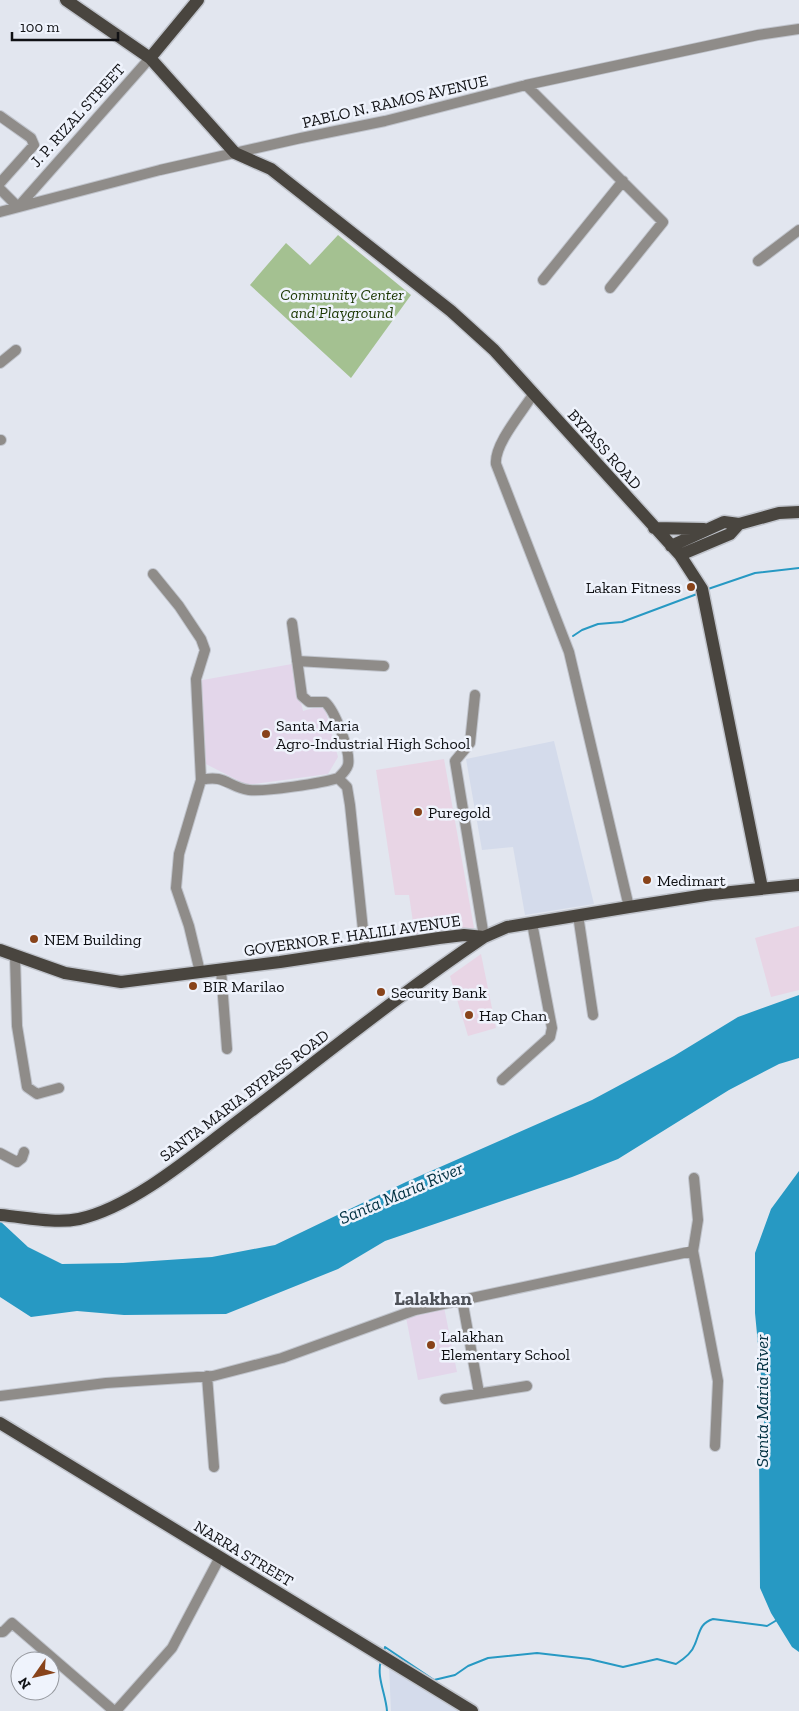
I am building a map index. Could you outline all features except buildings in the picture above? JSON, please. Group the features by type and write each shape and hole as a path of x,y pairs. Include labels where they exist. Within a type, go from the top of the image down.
{"main road":[{"path":"66,0 150,58 235,153"},
{"name":"J. P. RIZAL STREET","path":"150,58 198,0"},
{"name":"BYPASS ROAD","path":"235,153 271,169 451,311 494,350 680,556 703,594 762,888"},
{"path":"671,546 724,522 739,524 779,513 799,512"},
{"path":"680,556 730,534 739,524"},
{"path":"654,528 707,530"},
{"name":"GOVERNOR F. HALILI AVENUE","path":"0,950 65,973 121,982 221,970 464,935 484,937 507,927 578,915 762,888 799,885"},
{"name":"SANTA MARIA BYPASS ROAD","path":"0,1215 56,1220 79,1219 109,1208 136,1194 199,1151 484,937"},
{"name":"NARRA STREET","path":"0,1423 465,1709"}],"street":[{"name":"PABLO N. RAMOS AVENUE","path":"0,212 235,153 385,121 526,85 758,35 799,29"},
{"name":"J. P. RIZAL STREET","path":"18,206 150,58"},
{"path":"526,85 663,222 610,288"},
{"path":"0,116 31,138 34,146 0,183"},
{"path":"543,280 623,181"},
{"path":"0,189 18,206"},
{"path":"758,261 799,230"},
{"path":"0,363 16,350"},
{"path":"534,394 495,455 496,464 569,652 628,907"},
{"path":"153,574 179,606 201,639 205,650 196,680 201,780 178,854 176,888 189,926 200,972"},
{"path":"201,780 215,777 252,790 338,778 346,771 348,764 338,724 330,707 325,702 309,702 304,699 292,623"},
{"path":"297,662 384,666"},
{"path":"475,696 470,743 455,761 484,937"},
{"path":"338,778 347,787 350,805 365,949"},
{"path":"578,915 593,1015"},
{"path":"502,1080 550,1037 552,1028 532,923"},
{"path":"15,956 17,1026 27,1087 37,1094 59,1088"},
{"path":"221,970 227,1049"},
{"path":"0,1153 17,1162 22,1158 24,1152"},
{"path":"694,1178 698,1220 693,1251 718,1381 715,1446"},
{"path":"0,1396 106,1382 207,1376 282,1358 416,1310 693,1251"},
{"path":"462,1299 479,1393"},
{"path":"207,1376 214,1467"},
{"path":"445,1398 527,1386"},
{"path":"0,1632 3,1632 12,1623 115,1711 172,1648 220,1557"}],"shaded area":[{"name":"Santa Maria Agro-Industrial High School","path":"292,664 303,711 324,705 338,757 328,774 247,785 202,762 197,681"},
{"path":"554,741 594,904 525,915 513,847 482,850 466,759"},
{"name":"Puregold","path":"444,759 474,928 415,936 409,895 395,895 376,770"},
{"path":"799,926 799,990 771,997 755,938"},
{"path":"481,954 496,1028 468,1036 450,976"},
{"name":"Lalakhan Elementary School","path":"444,1307 457,1372 418,1380 406,1317"},
{"path":"389,1666 464,1711 391,1711"}],"green space":[{"name":"Community Center and Playground","path":"338,235 411,295 351,378 250,285 286,243 310,265"}],"water":[{"name":"Santa Maria River","path":"799,995 799,1058 779,1064 729,1090 618,1159 572,1177 385,1241 338,1269 226,1314 124,1315 77,1311 31,1317 0,1297 0,1221 28,1247 62,1264 123,1263 212,1257 275,1245 406,1182 592,1100 674,1056 738,1017"},
{"path":"799,1171 799,1652 792,1647 771,1613 760,1588 759,1445 765,1418 755,1313 755,1253 771,1209"}],"waterway":[{"path":"708,589 755,573 799,568"},
{"path":"573,636 582,630 598,624 622,622 697,594"},
{"path":"384,1652 385,1647 434,1680 455,1675 468,1666 488,1658 537,1653 589,1659 623,1667 657,1659 676,1664 692,1650 705,1623 713,1619 767,1626 777,1620"},
{"path":"381,1661 380,1679 387,1711"}],"place":[{"name":"Lakan Fitness","path":"691,587"},
{"name":"Santa Maria Agro-Industrial High School","path":"266,734"},
{"name":"Puregold","path":"418,812"},
{"name":"Medimart","path":"647,880"},
{"name":"NEM Building","path":"34,939"},
{"name":"BIR Marilao","path":"193,986"},
{"name":"Security Bank","path":"381,992"},
{"name":"Hap Chan","path":"469,1015"},
{"name":"Lalakhan Elementary School","path":"431,1345"}],"district":[{"name":"Lalakhan","path":"433,1298"}]}
